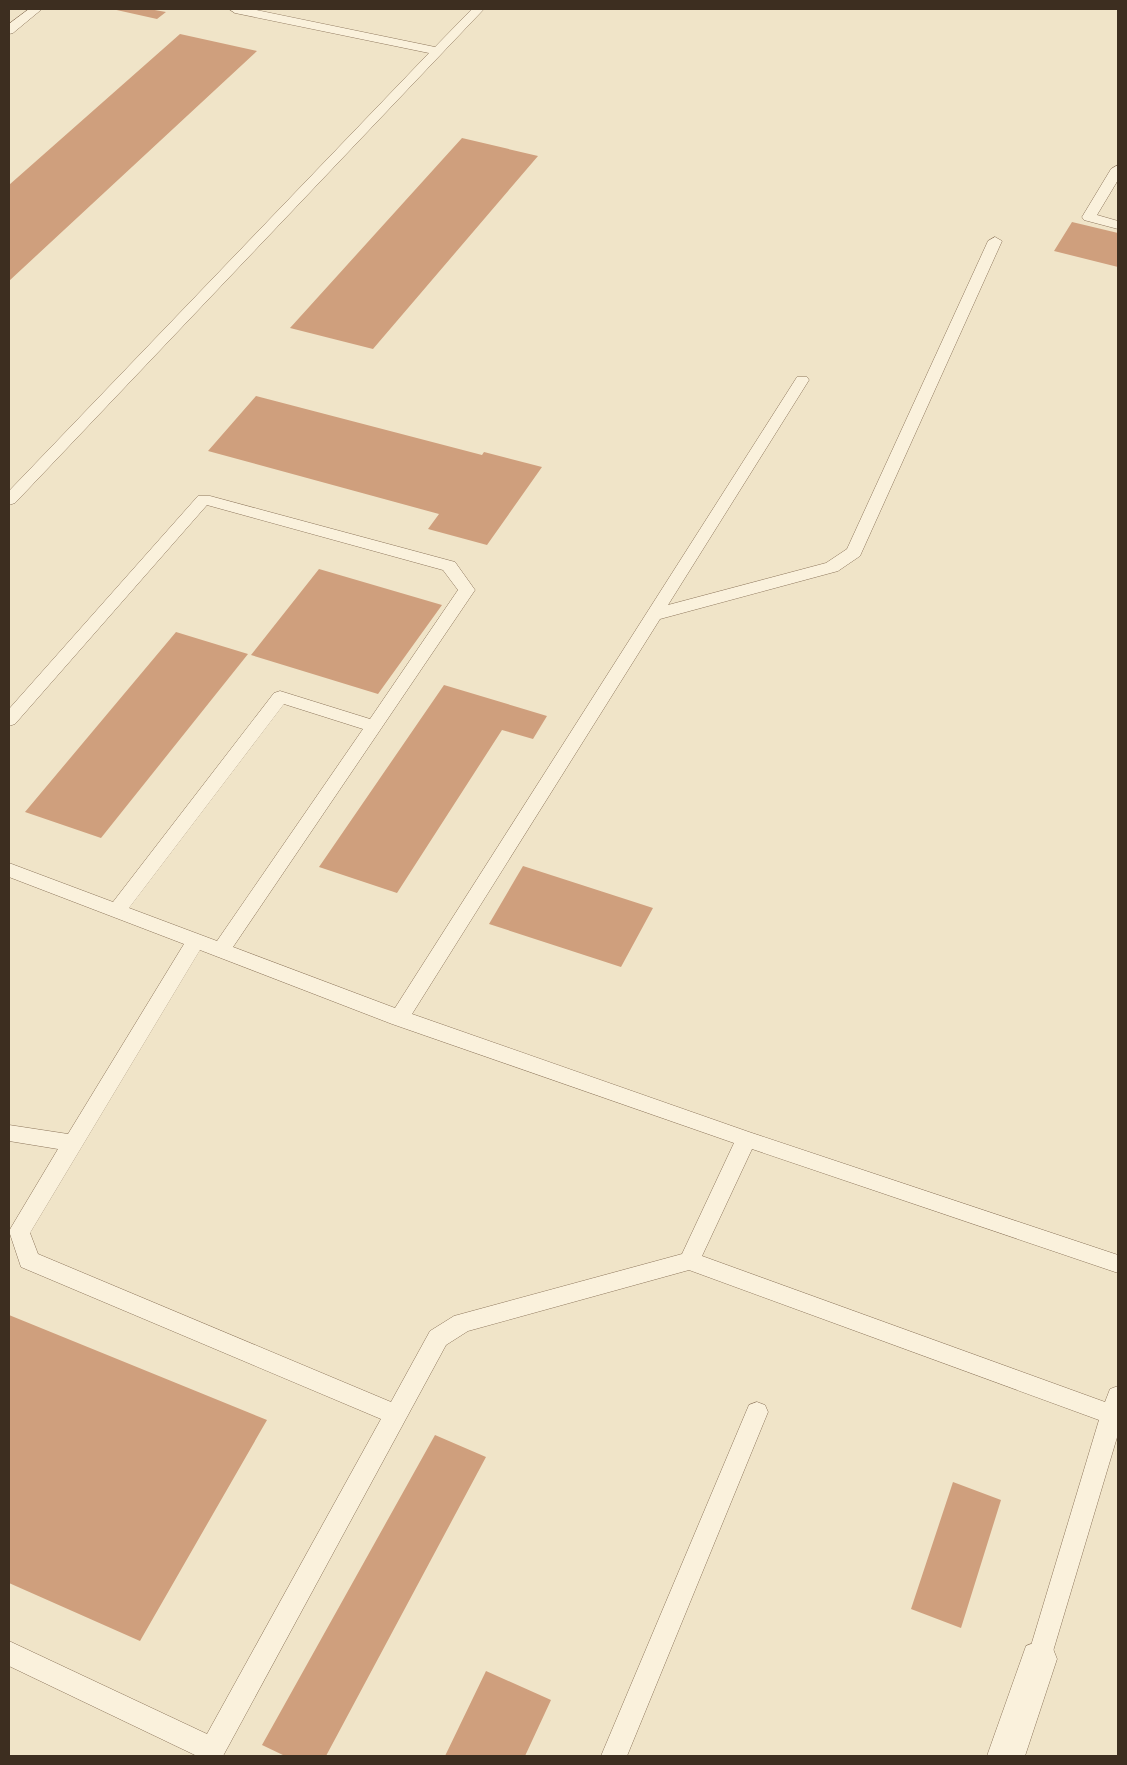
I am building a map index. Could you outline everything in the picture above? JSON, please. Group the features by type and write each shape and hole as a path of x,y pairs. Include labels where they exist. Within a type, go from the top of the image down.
{"street":[{"path":"1006,1756 1039,1659"}],"lane":[{"path":"9,30 36,9"},
{"path":"235,9 439,51"},
{"path":"9,500 478,9"},
{"path":"1118,170 1089,217 1118,224"},
{"path":"653,615 832,567 854,552 995,241"},
{"path":"399,1018 802,380"},
{"path":"9,720 204,498 449,566 467,590 221,950"},
{"path":"116,911 280,696 374,726"},
{"path":"9,870 399,1018 1118,1264"},
{"path":"196,941 18,1232 29,1260 395,1414"},
{"path":"9,1134 73,1143"},
{"path":"689,1261 746,1138"},
{"path":"9,1653 212,1750 438,1338 462,1323 689,1261 1115,1405 1039,1659"},
{"path":"614,1756 757,1412"}],"building":[{"path":"112,9 149,9 166,12 157,19"},
{"path":"180,34 257,51 9,281 9,185"},
{"path":"462,138 538,156 373,349 290,328"},
{"path":"1072,222 1118,233 1118,267 1054,251"},
{"path":"256,396 482,455 484,452 542,467 487,545 428,529 439,514 208,451"},
{"path":"319,569 442,605 378,694 251,655"},
{"path":"176,632 248,654 101,838 25,812"},
{"path":"444,685 547,716 533,739 502,730 397,893 319,867"},
{"path":"523,866 653,908 621,967 489,924"},
{"path":"9,1315 267,1420 140,1641 9,1583"},
{"path":"435,1435 486,1457 326,1756 285,1756 262,1745"},
{"path":"953,1482 1001,1500 961,1628 911,1609"},
{"path":"486,1671 551,1700 525,1756 445,1756"}]}
